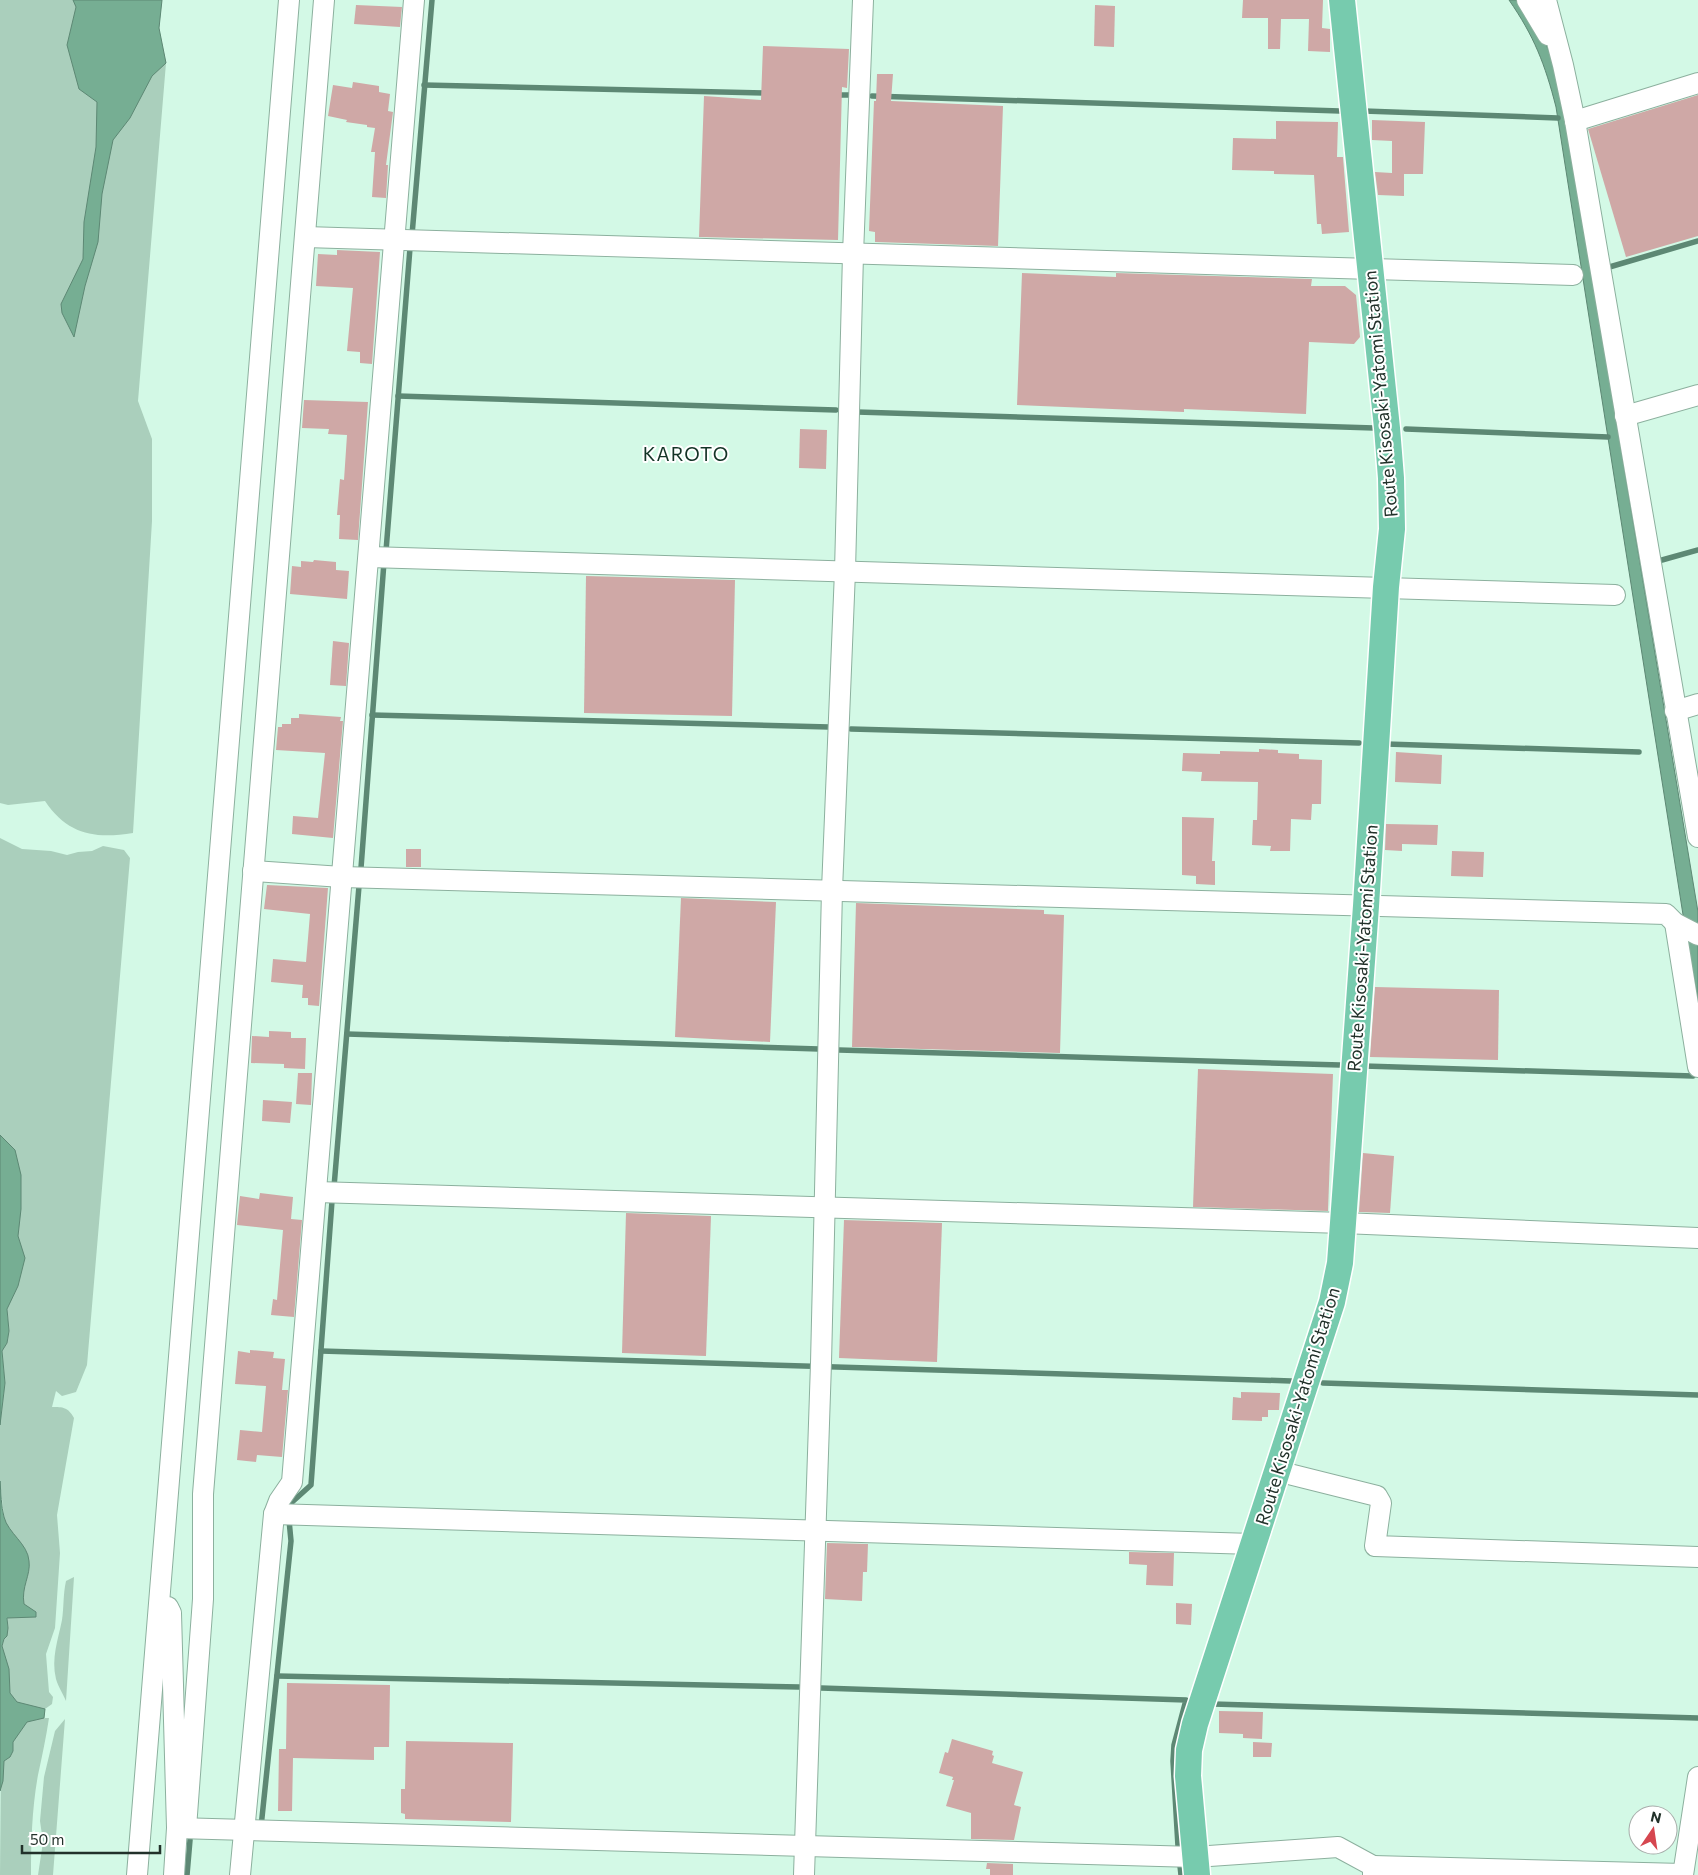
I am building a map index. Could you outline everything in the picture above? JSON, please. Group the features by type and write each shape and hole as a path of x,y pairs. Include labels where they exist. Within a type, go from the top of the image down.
{"main road":[{"name":"Route Kisosaki-Yatomi Station","path":"1196,1866 1188,1776 1189,1750 1205,1691 1332,1302 1340,1262 1366,906 1386,587 1392,529 1391,478 1342,0"}],"street":[{"path":"138,1875 289,0"},
{"path":"174,1875 182,1828 203,1599 203,1494 324,0"},
{"path":"240,1875 254,1830 274,1514 279,1501 292,1482 414,0"},
{"path":"804,1875 825,1209 832,890 845,571 852,254 863,0"},
{"path":"1527,0 1552,40 1563,65"},
{"path":"1546,0 1575,121 1698,837"},
{"path":"1575,121 1698,83"},
{"path":"305,237 1573,275"},
{"path":"1625,416 1698,395"},
{"path":"369,557 1615,595"},
{"path":"1675,711 1698,704"},
{"path":"253,871 342,877 1666,914 1675,923 1698,935"},
{"path":"1675,923 1698,1067"},
{"path":"316,1192 825,1209 1343,1223 1698,1238"},
{"path":"1277,1471 1377,1496 1381,1503 1375,1546 1698,1558"},
{"path":"274,1514 1253,1544"},
{"path":"161,1594 171,1613 182,1828"},
{"path":"182,1828 805,1846 1196,1866 1338,1847 1373,1870 1683,1874 1698,1777"}],"shaded area":[{"path":"0,0 162,0 159,28 166,63 138,401 152,439 152,521 133,833 106,835 83,832 63,821 45,801 8,805 0,803"},
{"path":"73,0 162,0 159,28 166,63 152,76 130,118 113,140 102,194 98,242 85,286 74,337 62,313 61,304 83,259 84,222 96,147 97,102 79,89 67,45 76,7"},
{"path":"1509,0 1521,0 1546,44 1553,62 1567,124 1698,912 1698,999 1684,921 1556,107 1548,77 1538,51"},
{"path":"0,838 22,849 51,851 67,855 92,851 103,846 124,850 130,858 87,1365 76,1392 62,1396 56,1391 52,1407 65,1408 74,1418 57,1515 60,1553 55,1628 46,1654 49,1692 53,1697 52,1704 45,1709 44,1718 49,1718 34,1800 31,1875 0,1875 2,1646 8,1628 4,1517 0,1481 0,1425 5,1383 2,1351 7,1343 9,1331 0,1212"},
{"path":"0,1135 15,1150 21,1175 21,1209 18,1236 25,1258 18,1286 7,1309 9,1331 7,1343 2,1351 5,1383 0,1425"},
{"path":"0,1481 6,1523 28,1555 29,1571 23,1598 24,1604 36,1612 36,1617 7,1618 7,1636 2,1646 9,1669 10,1693 17,1702 45,1709 44,1718 27,1722 13,1742 13,1751 10,1757 4,1761 3,1781 0,1791"},
{"path":"74,1577 66,1701 56,1679 54,1664 62,1620 66,1581"},
{"path":"65,1719 53,1875 38,1875 43,1842 40,1821 44,1777 55,1731"}],"building":[{"path":"1243,0 1323,0 1322,28 1330,29 1330,52 1308,51 1309,19 1281,19 1280,49 1268,49 1268,18 1242,18"},
{"path":"356,5 402,7 400,27 354,24"},
{"path":"1095,5 1115,6 1114,47 1094,46"},
{"path":"763,46 849,49 847,88 842,87 838,240 699,237 704,96 761,100"},
{"path":"877,74 893,74 891,101 1003,106 998,246 875,242 875,232 869,231 874,101 876,101"},
{"path":"353,82 379,86 379,92 390,94 388,111 393,112 386,165 388,165 386,198 372,197 375,152 371,152 375,128 328,116 333,85 352,88"},
{"path":"1698,95 1698,236 1626,257 1588,129"},
{"path":"1372,120 1425,122 1423,174 1404,174 1404,196 1378,195 1375,172 1392,173 1392,141 1372,140"},
{"path":"1276,121 1338,122 1337,157 1343,157 1349,232 1322,234 1321,224 1317,224 1314,175 1274,174 1274,171 1232,170 1233,138 1276,139"},
{"path":"337,250 380,252 372,364 360,363 360,352 347,351 353,288 316,286 318,254 337,255"},
{"path":"1022,273 1116,277 1116,273 1312,279 1311,286 1345,286 1356,295 1360,337 1354,344 1309,342 1306,414 1184,409 1184,412 1017,405"},
{"path":"304,400 368,402 358,540 339,539 340,515 337,515 340,479 344,480 347,435 328,434 329,429 302,428"},
{"path":"800,429 827,430 826,469 799,468"},
{"path":"314,560 336,562 336,570 349,571 347,599 290,594 292,566 301,567 301,561 313,562"},
{"path":"586,576 735,580 732,716 584,713"},
{"path":"333,641 349,643 346,686 330,685"},
{"path":"299,714 341,717 340,721 343,721 333,838 292,834 293,816 318,818 325,753 276,750 278,727 282,727 282,724 291,724 291,718 299,718"},
{"path":"1259,749 1278,750 1278,753 1299,754 1299,759 1322,760 1321,804 1312,804 1311,820 1291,819 1290,851 1270,851 1271,846 1252,845 1253,820 1257,820 1258,782 1201,781 1202,772 1182,771 1183,753 1220,754 1220,751 1259,752"},
{"path":"1396,752 1442,755 1441,784 1395,782"},
{"path":"1182,817 1214,818 1212,861 1215,861 1215,885 1196,884 1196,876 1182,875"},
{"path":"1386,824 1438,825 1437,845 1402,844 1402,851 1385,850"},
{"path":"406,849 421,849 421,867 406,867"},
{"path":"1452,851 1484,852 1483,877 1451,876"},
{"path":"267,885 328,888 319,1006 308,1005 308,998 302,998 303,985 271,982 273,959 306,962 310,914 264,909"},
{"path":"681,898 776,902 770,1042 675,1037"},
{"path":"856,903 1044,910 1044,914 1064,915 1060,1053 852,1047"},
{"path":"1375,987 1499,990 1498,1060 1370,1057"},
{"path":"269,1031 291,1032 291,1038 306,1038 305,1069 284,1068 284,1064 251,1063 252,1036 269,1037"},
{"path":"1198,1069 1333,1074 1328,1211 1193,1207"},
{"path":"298,1073 312,1073 311,1105 296,1104"},
{"path":"263,1100 292,1102 290,1123 262,1121"},
{"path":"1363,1153 1394,1156 1390,1213 1359,1212"},
{"path":"260,1193 293,1197 291,1219 302,1220 294,1317 271,1315 273,1299 277,1300 283,1230 237,1225 240,1196 259,1199"},
{"path":"626,1213 711,1216 706,1356 622,1353"},
{"path":"844,1220 942,1223 937,1362 839,1358"},
{"path":"250,1350 274,1352 273,1358 285,1359 282,1390 288,1390 282,1457 257,1455 256,1462 237,1460 240,1430 262,1432 266,1386 235,1384 238,1351 250,1353"},
{"path":"1241,1392 1280,1393 1279,1410 1268,1410 1268,1417 1262,1417 1262,1421 1232,1420 1233,1397 1241,1398"},
{"path":"827,1543 868,1544 867,1572 863,1572 862,1601 825,1599"},
{"path":"1129,1552 1174,1553 1173,1586 1146,1585 1147,1565 1129,1564"},
{"path":"1176,1603 1192,1604 1191,1625 1176,1624"},
{"path":"287,1683 390,1685 389,1747 374,1747 374,1760 293,1758 292,1811 278,1811 279,1749 286,1749"},
{"path":"1219,1711 1263,1712 1262,1739 1243,1738 1243,1734 1219,1733"},
{"path":"952,1739 993,1751 992,1763 1023,1772 1014,1805 1021,1807 1014,1840 971,1839 971,1813 946,1806 954,1780 952,1780 953,1777 939,1773 945,1752 948,1753"},
{"path":"406,1741 513,1743 511,1822 405,1819 405,1814 401,1813 401,1789 405,1789"},
{"path":"1253,1742 1272,1743 1271,1757 1253,1757"},
{"path":"987,1863 1013,1864 1013,1875 990,1875 990,1869 986,1869"}],"waterway":[{"path":"412,235 432,0"},
{"path":"424,85 769,93"},
{"path":"836,95 851,95"},
{"path":"872,96 1340,111"},
{"path":"1364,111 1558,118"},
{"path":"1606,268 1698,241"},
{"path":"386,551 410,248"},
{"path":"398,396 836,410"},
{"path":"857,412 1374,428"},
{"path":"1406,429 1608,437"},
{"path":"1662,560 1698,550"},
{"path":"361,868 384,562"},
{"path":"372,715 829,727"},
{"path":"851,729 1359,743"},
{"path":"1386,744 1639,752"},
{"path":"334,1187 359,886"},
{"path":"347,1034 819,1049"},
{"path":"839,1050 1340,1065"},
{"path":"1364,1066 1693,1076"},
{"path":"289,1509 291,1503 311,1485 332,1201"},
{"path":"321,1351 1291,1381"},
{"path":"1323,1383 1698,1395"},
{"path":"261,1827 291,1541 289,1520"},
{"path":"277,1676 799,1687"},
{"path":"821,1688 1186,1700 1174,1745 1173,1761 1178,1846"},
{"path":"1213,1704 1698,1718"},
{"path":"187,1875 190,1840"},
{"path":"1180,1866 1181,1875"}],"district":[{"name":"KAROTO","path":"686,453"}]}
